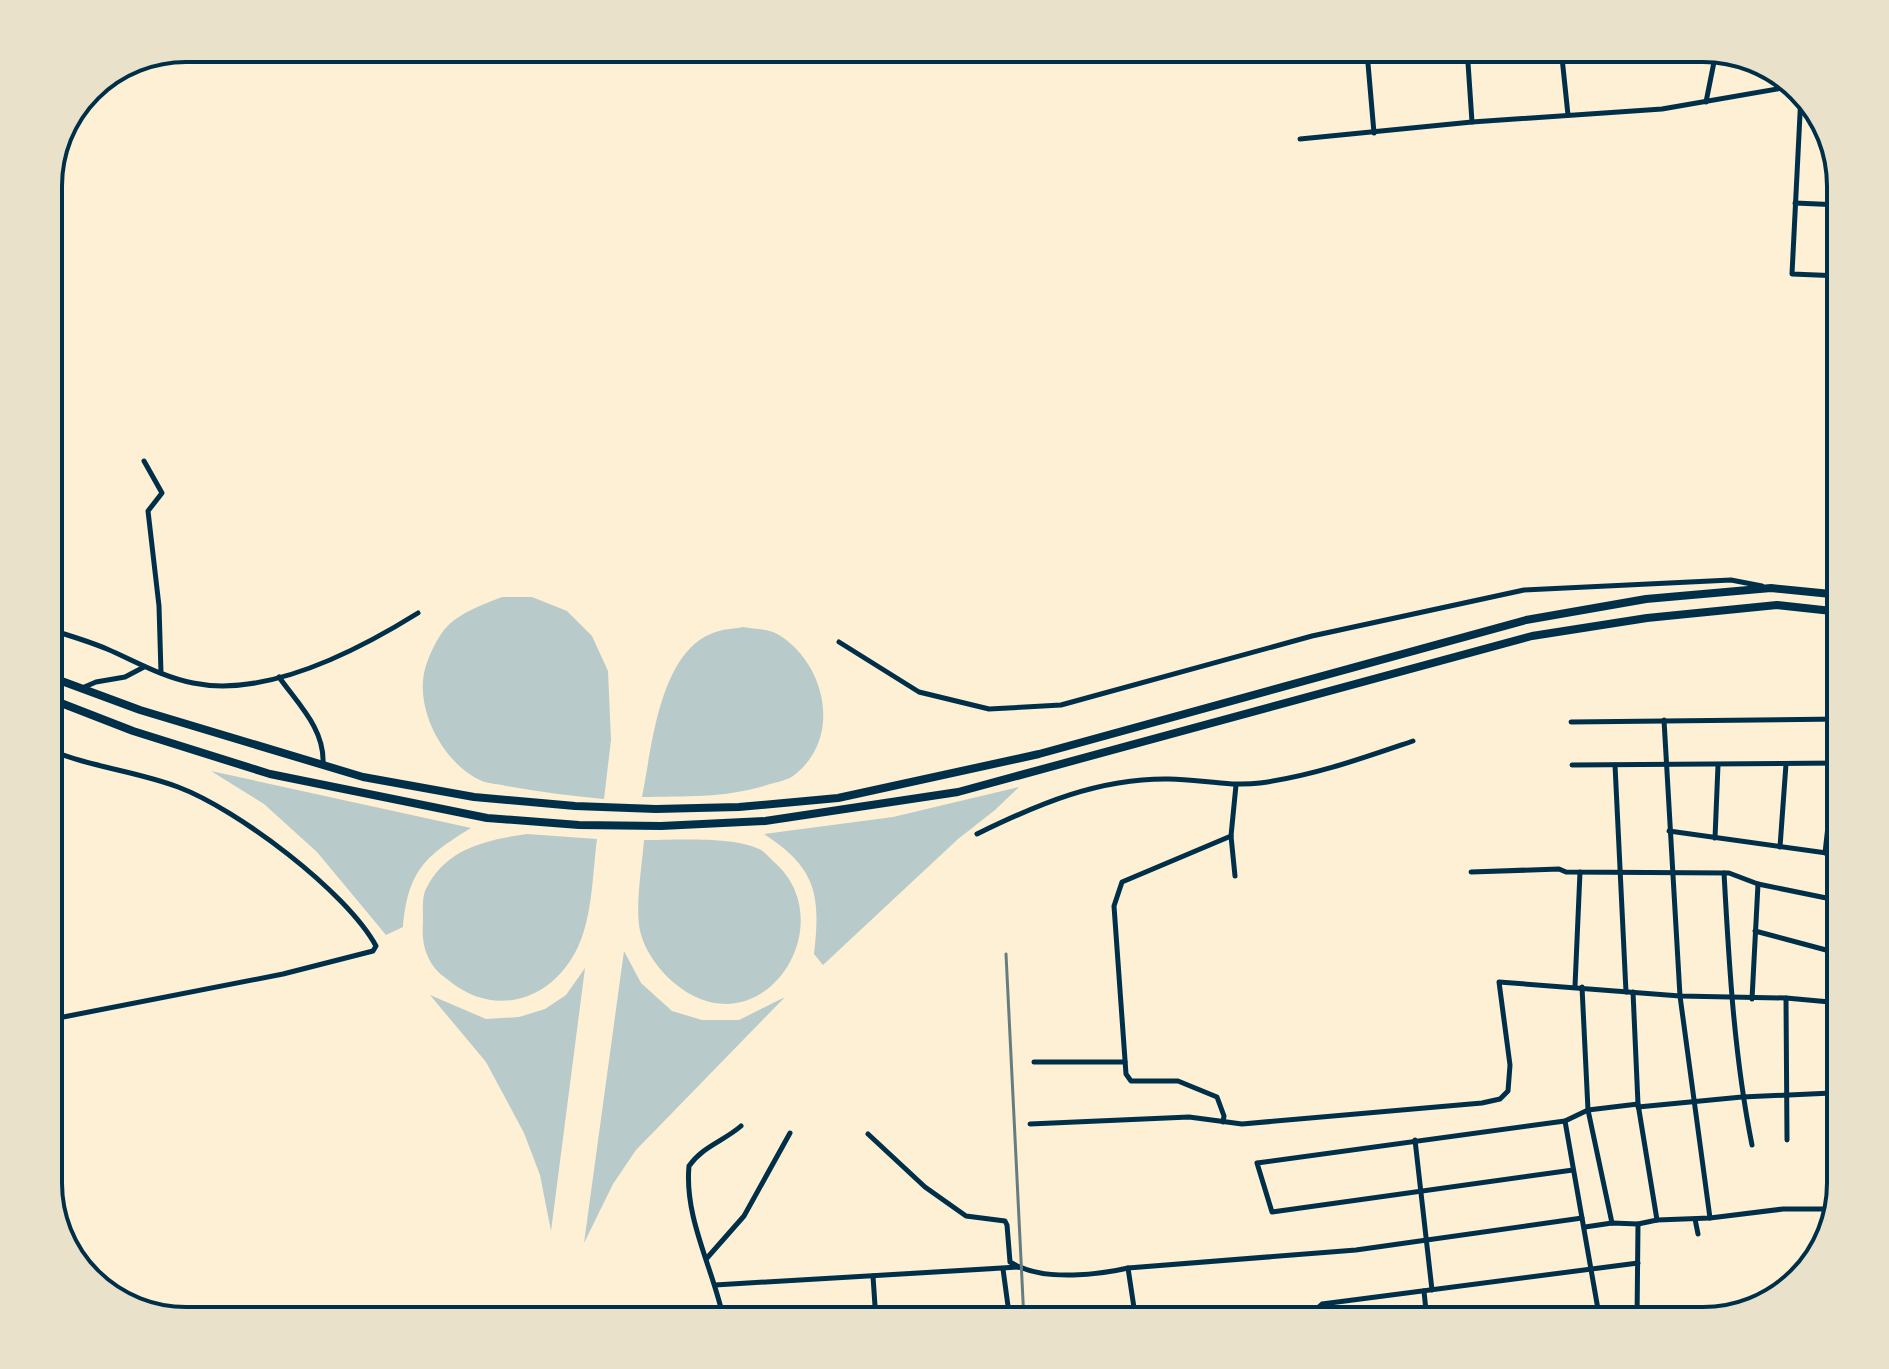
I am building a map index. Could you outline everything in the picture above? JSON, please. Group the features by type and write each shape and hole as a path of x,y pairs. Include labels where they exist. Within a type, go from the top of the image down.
{"highway":[{"path":"62,682 184,724 363,777 474,797 575,806 656,809 739,807 838,798 1039,754 1526,620 1646,599 1771,588 1827,594"},
{"path":"62,703 133,731 270,774 487,818 579,825 661,826 750,822 958,792 1532,636 1647,618 1777,605 1827,610"}],"street":[{"path":"1368,62 1374,133"},
{"path":"1468,62 1472,122"},
{"path":"1562,62 1568,115"},
{"path":"1706,102 1714,63"},
{"path":"1300,139 1472,122 1662,109 1779,89"},
{"path":"1800,110 1792,274 1827,275"},
{"path":"1795,203 1827,204"},
{"path":"144,461 162,493 148,511 159,606 161,673"},
{"path":"839,642 919,692 989,709 1061,705 1312,636 1524,590 1731,580 1771,588"},
{"path":"62,634 194,684 233,686 308,669 368,644 418,613"},
{"path":"80,689 96,682 125,677 145,667"},
{"path":"279,677 319,732 324,753 323,765"},
{"path":"1571,722 1827,719"},
{"path":"1664,720 1664,765 1680,996 1710,1218"},
{"path":"977,834 1058,797 1107,785 1168,779 1236,785 1288,778 1335,767 1413,741"},
{"path":"62,753 175,786 226,810 269,839 331,892 376,946 373,951 283,974 62,1017"},
{"path":"1572,765 1827,763"},
{"path":"1780,847 1786,764"},
{"path":"1615,765 1638,1106 1657,1220"},
{"path":"1715,838 1718,765"},
{"path":"1235,876 1231,836 1236,785"},
{"path":"1669,831 1825,853 1827,839"},
{"path":"1223,1122 1217,1097 1178,1081 1131,1081 1126,1074 1114,906 1122,882 1231,836"},
{"path":"1471,872 1559,869 1621,873 1724,873 1758,884 1827,898"},
{"path":"1580,872 1579,986 1588,1110 1612,1223"},
{"path":"1724,873 1730,998 1742,1097 1752,1145"},
{"path":"1752,999 1758,884"},
{"path":"1755,931 1827,950"},
{"path":"1030,1124 1189,1117 1242,1124 1500,1099 1508,1091 1510,1065 1499,982 1680,996 1827,1002"},
{"path":"1786,998 1787,1140"},
{"path":"1034,1062 1125,1062"},
{"path":"1573,1170 1272,1212 1257,1163 1565,1121 1588,1110 1827,1091"},
{"path":"1565,1121 1598,1307"},
{"path":"720,1307 696,1226 689,1166 703,1151 728,1138 741,1126"},
{"path":"706,1259 744,1216 790,1133"},
{"path":"868,1134 925,1187 966,1216 1005,1221 1010,1262 1033,1273 1104,1274 1128,1268 1427,1242 1582,1218"},
{"path":"1415,1140 1432,1290"},
{"path":"1585,1227 1783,1209 1824,1209"},
{"path":"1695,1219 1698,1234"},
{"path":"1637,1307 1638,1224"},
{"path":"1319,1307 1322,1304 1638,1263"},
{"path":"715,1285 1020,1267"},
{"path":"1128,1268 1134,1307"},
{"path":"1003,1269 1008,1307"},
{"path":"873,1276 875,1307"},
{"path":"1424,1291 1426,1307"}],"shaded area":[{"path":"502,597 532,597 567,611 592,636 608,671 611,740 604,799 482,781 458,764 438,740 423,696 424,675 430,654 444,630 456,619"},
{"path":"743,627 779,635 808,664 822,702 823,723 819,742 809,761 791,777 755,789 707,795 642,797 661,704 681,660 695,644 713,633"},
{"path":"211,771 471,828 442,847 422,867 409,892 403,927 386,935 317,852 264,804"},
{"path":"1019,787 958,839 823,965 814,954 816,915 811,884 795,859 764,834 893,817"},
{"path":"527,834 597,839 584,931 572,958 548,985 518,999 485,999 452,983 430,961 423,939 424,894 433,876 455,856 482,843"},
{"path":"644,840 734,842 761,850 773,861 793,887 801,917 797,946 783,973 762,993 735,1003 705,1001 673,982 656,964 643,941 638,915"},
{"path":"624,951 641,983 672,1011 702,1020 739,1020 785,997 636,1150 613,1184 584,1243"},
{"path":"585,968 551,1231 540,1175 524,1133 486,1062 430,995 486,1019 519,1017 545,1009 566,995"}],"railway":[{"path":"1006,954 1023,1307"}]}
